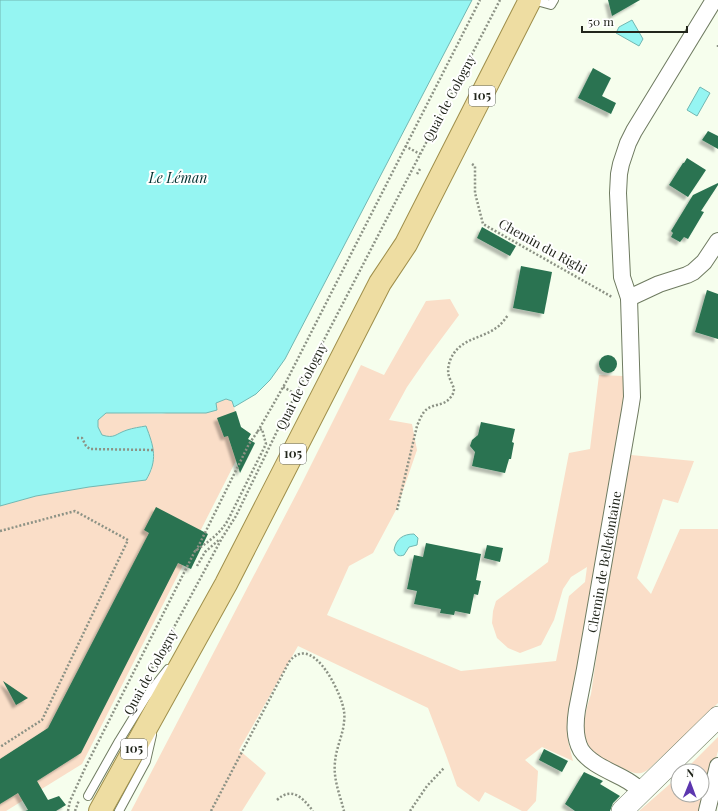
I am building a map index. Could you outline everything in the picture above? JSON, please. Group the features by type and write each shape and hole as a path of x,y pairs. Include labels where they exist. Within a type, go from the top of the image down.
{"main road":[{"name":"Quai de Cologny","path":"89,802 158,706 237,564 380,283 406,244 422,181 516,0"},
{"name":"Quai de Cologny","path":"422,181 532,0"}],"street":[{"name":"Chemin de Bellefontaine","path":"643,792 628,781 596,763 584,753 577,741 575,729 577,710 587,661 632,397 629,298 622,277 618,174 620,164 634,131 714,0"},
{"path":"629,298 659,284 693,272 704,262 718,241"},
{"path":"622,811 718,717"},
{"path":"707,811 718,766"}],"lane":[{"path":"532,0 552,6 554,0"},
{"path":"89,802 119,741 146,697 203,624"},
{"path":"119,811 146,761 158,706"}],"path":[{"path":"68,811 70,801 86,766 249,444 283,387 480,0"},
{"name":"Quai de Cologny","path":"148,676 222,538 236,516 296,394 500,0"},
{"path":"405,146 420,154"},
{"name":"Chemin du Righi","path":"472,164 475,166 475,194 483,224 615,298 629,298"},
{"path":"397,510 417,426 422,414 429,407 445,403 454,392 454,386 448,375 448,368 452,358 462,345 497,328 508,315"},
{"path":"283,387 296,394"},
{"path":"195,551 210,541 223,529 228,520 266,444 262,430 258,431"},
{"path":"77,438 82,438 86,446 90,449 154,450"},
{"path":"0,531 75,511 128,540 42,720 0,747"},
{"path":"197,566 205,552 222,538"},
{"path":"212,811 290,662 295,656 302,653 311,655 319,662 329,675 342,702 345,716 334,768 336,784 344,811"},
{"path":"410,811 426,786 444,768"},
{"path":"277,800 285,794 292,793 305,800 313,811"},
{"path":"75,811 89,802"}],"shaded area":[{"path":"450,299 459,315 407,387 389,420 412,424 417,450 397,508 373,553 349,566 327,615 461,671 556,661 569,596 585,582 587,567 571,577 563,589 554,620 541,645 520,653 508,648 497,638 492,623 493,611 496,601 548,562 569,453 590,449 599,375 623,376 624,410 568,724 568,741 573,761 542,747 525,760 538,771 536,801 527,811 522,811 485,792 479,802 457,786 428,708 298,646 239,750 266,773 242,811 131,811 300,487 361,365 384,375 426,301"},
{"path":"226,399 232,401 240,427 250,433 82,764 6,811 0,811 0,506 36,496 89,487 151,472 153,459 152,443 146,426 126,430 115,436 102,435 98,427 98,420 106,413 162,414 216,403"},
{"path":"631,455 694,461 678,503 663,499 637,578 651,594 680,529 718,529 718,703 681,740 650,768 641,773 632,772 604,760 589,746 585,738 584,730 584,721 591,694 609,569"},
{"path":"718,737 718,751 710,779 710,763 692,763"},
{"path":"670,784 670,803 703,803 701,811 639,811"}],"water":[{"name":"Le Léman","path":"0,0 472,0 285,359 270,380 256,394 234,407 232,401 226,399 216,403 217,410 206,413 106,413 98,420 98,427 102,435 115,436 129,429 146,426 154,453 150,473 146,480 89,487 36,496 0,506"},
{"path":"632,20 643,39 639,46 616,33 619,27"},
{"path":"700,87 710,93 697,116 687,110"},
{"path":"414,534 418,538 417,545 409,547 404,555 399,556 394,550 398,540 403,536"}],"building":[{"path":"608,0 640,0 612,16"},
{"path":"593,68 611,78 602,96 616,103 611,114 578,98"},
{"path":"708,131 718,136 718,149 702,140"},
{"path":"687,158 706,170 688,197 669,185"},
{"path":"718,183 701,211 704,212 688,239 684,237 680,242 671,237 673,233 671,231 693,195"},
{"path":"482,227 516,246 510,256 477,238"},
{"path":"521,266 552,272 544,314 513,308"},
{"path":"707,290 718,294 718,339 695,332"},
{"path":"604,355 612,355 617,360 615,371 612,373 604,373 599,368 599,360"},
{"path":"236,411 241,427 251,434 248,439 255,443 240,473 228,436 224,437 217,418"},
{"path":"481,422 515,429 512,442 514,443 511,459 509,459 505,473 472,466 475,452 470,446 472,440 478,435"},
{"path":"156,507 208,534 191,569 178,563 81,753 37,781 48,800 59,796 66,805 56,811 25,811 28,810 18,793 0,804 0,759 48,728 149,533 144,530"},
{"path":"426,543 481,554 476,580 481,581 478,595 474,594 470,614 455,611 454,615 440,613 441,609 414,604 417,591 407,589 414,555 423,557"},
{"path":"487,545 503,548 500,562 484,558"},
{"path":"3,681 28,698 16,705"},
{"path":"544,749 568,761 562,772 539,760"},
{"path":"584,772 603,781 600,784 620,796 613,803 610,811 575,811 565,804"}]}
